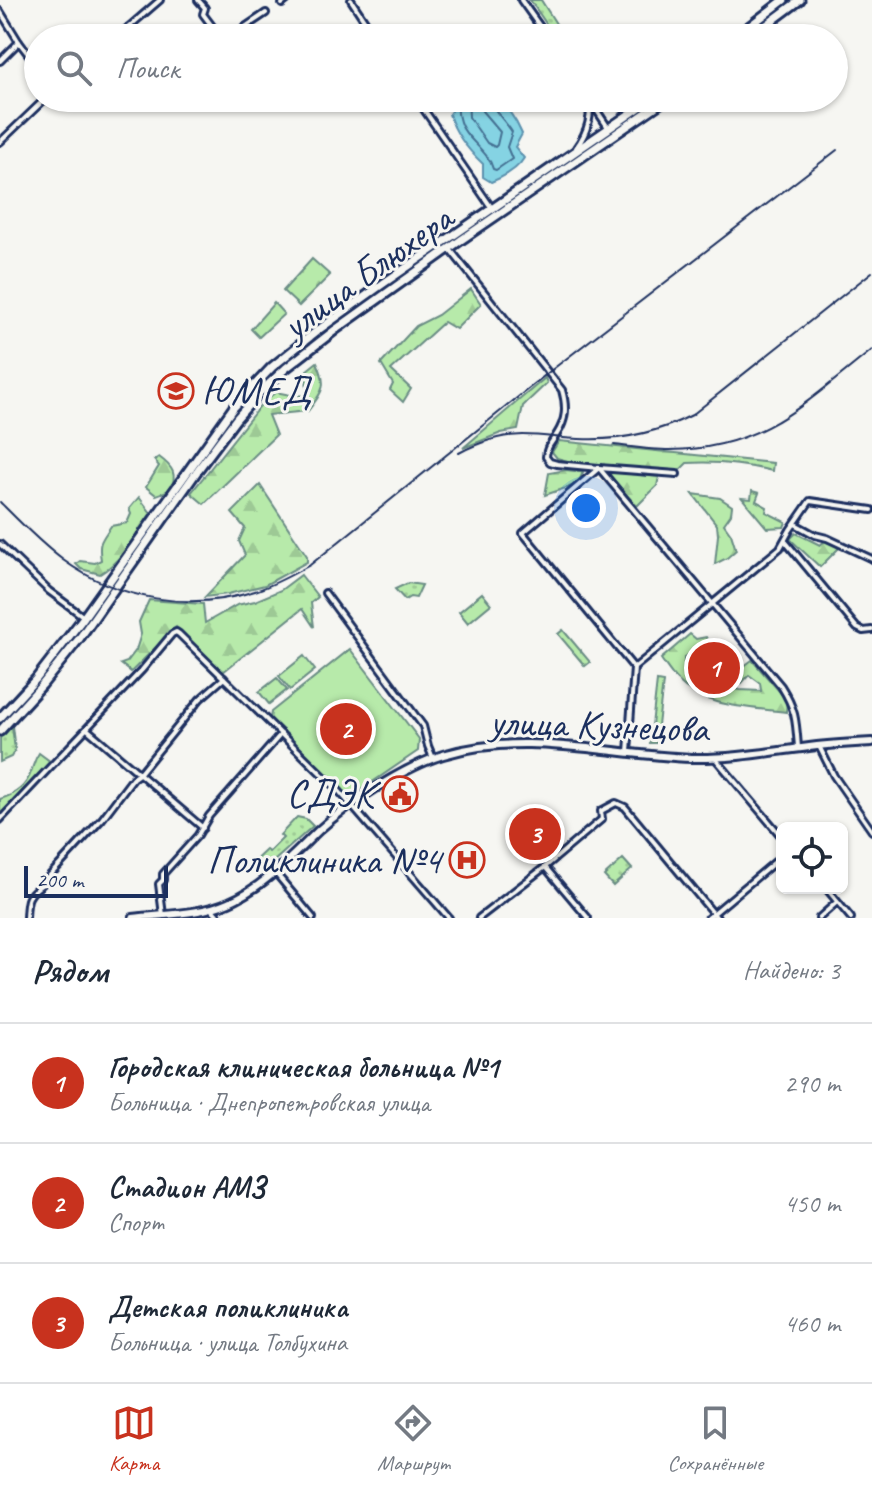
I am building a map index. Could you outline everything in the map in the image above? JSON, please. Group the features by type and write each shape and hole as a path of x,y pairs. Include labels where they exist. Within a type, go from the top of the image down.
{"main road":[{"path":"752,24 784,0"},
{"path":"768,24 800,0"},
{"name":"улица Блюхера","path":"0,731 79,639 200,467 259,393 323,339 633,112"},
{"name":"улица Блюхера","path":"495,212 647,112"},
{"name":"улица Блюхера","path":"0,718 36,679 84,617 247,392 272,367 317,331 447,246"}],"street":[{"path":"132,24 160,0"},
{"path":"198,0 205,8 203,14 210,24"},
{"path":"351,0 367,24"},
{"path":"521,0 538,24"},
{"path":"0,11 24,49"},
{"path":"250,24 266,13"},
{"path":"0,61 19,42"},
{"path":"0,142 31,112"},
{"path":"426,112 495,212"},
{"path":"567,158 583,138 590,112"},
{"path":"598,112 609,129"},
{"path":"447,246 562,390 564,418 556,437 547,448 546,457 550,462 677,474"},
{"path":"599,468 523,533 634,668 628,752"},
{"path":"599,468 781,686 796,717 798,748"},
{"path":"634,668 771,556 785,541 810,501 872,510"},
{"path":"795,524 872,559"},
{"path":"785,541 857,628 872,630"},
{"path":"0,544 49,591 84,617"},
{"path":"325,593 423,726 433,758"},
{"path":"0,820 176,632 352,805 449,918"},
{"path":"26,918 30,893 102,819 200,699 224,678"},
{"path":"87,729 203,828"},
{"path":"163,915 159,884 163,874 281,734"},
{"name":"улица Кузнецова","path":"133,918 211,908 239,897 352,805 408,770 433,758 459,751 518,742 715,758 872,742"},
{"path":"819,746 834,776 872,831"},
{"path":"715,758 776,830"},
{"path":"479,918 602,819 601,811 621,804 715,916"},
{"path":"708,918 715,916 776,861"},
{"path":"545,867 588,918"},
{"path":"274,871 313,918"},
{"path":"831,894 851,918"},
{"path":"819,918 837,902"},
{"path":"211,908 220,918"}],"green space":[{"path":"530,0 541,0 556,24 546,24"},
{"path":"312,259 330,275 299,306 283,291"},
{"path":"471,289 481,304 456,329 444,322 391,370 411,389 403,402 390,390 393,384 381,364 416,326 438,315"},
{"path":"274,303 284,314 259,337 251,329"},
{"path":"317,362 323,383 308,411 268,415 276,435 204,504 191,493 263,402 276,392 307,395 306,371"},
{"path":"545,378 547,383 523,406 518,430 501,433 463,448"},
{"path":"559,441 773,463 772,471 709,462 687,463 678,472 571,462 557,458 552,452"},
{"path":"159,457 171,468 174,480 170,490 156,495 146,487 159,466 154,460"},
{"path":"566,470 583,472 578,484 545,495 549,473"},
{"path":"612,472 659,477 657,486 637,506 609,476"},
{"path":"260,485 307,556 307,562 265,585 205,597 245,555 239,541 245,528 232,513"},
{"path":"752,491 759,493 756,501 767,507 766,512 786,522 784,527 767,528 742,498 751,499"},
{"path":"693,494 720,498 732,506 724,524 736,550 715,564 717,525"},
{"path":"139,497 151,513 122,555 100,574 81,569 76,564 80,561 95,563 101,560 100,545 103,539 111,526 127,523 131,514 129,509"},
{"path":"796,533 820,545 825,541 840,547 820,567 790,539"},
{"path":"301,575 318,597 311,603 314,627 302,609 223,672 176,627 131,672 121,664 127,662 136,650 141,634 139,622 149,600 203,604 205,623 237,605 281,590"},
{"path":"408,583 422,585 416,598 405,600 395,589"},
{"path":"482,593 491,604 468,623 459,612"},
{"path":"563,630 590,662 585,666 558,634"},
{"path":"690,634 696,639 706,637 709,642 704,648 684,657 684,669 697,677 716,664 728,672 716,684 761,691 760,683 749,675 742,683 735,673 752,660 787,700 786,712 728,705 688,689 661,659"},
{"path":"350,649 419,739 418,751 349,798 270,719 271,712"},
{"path":"304,656 315,670 290,690 279,676"},
{"path":"277,678 287,690 269,704 259,692"},
{"path":"657,681 663,682 656,743 650,743"},
{"path":"12,726 15,750 11,757 0,762 0,738"},
{"path":"39,753 51,762 0,817 0,799 23,786"},
{"path":"297,817 306,819 313,826 264,870 253,871 248,867 283,838 280,835"},
{"path":"623,859 632,869 613,886 604,876"}],"water":[{"path":"509,112 522,134 515,147 524,158 518,166 491,182 483,177 483,164 463,141 449,114"}],"railway":[{"path":"0,502 63,560 84,574 131,593 181,601 206,601 269,586 310,565 549,372 837,150"},
{"path":"459,453 507,436 608,439 651,431 679,421 692,415 872,272"},
{"path":"614,445 670,450 731,442 780,420 803,405 872,350"}],"place":[{"name":"ЮМЕД","path":"176,391"},
{"name":"Городская клиническая больница №1","path":"714,668"},
{"name":"Стадион АМЗ","path":"346,729"},
{"name":"СДЭК","path":"400,794"},
{"name":"Детская поликлиника","path":"535,834"},
{"name":"Поликлиника №4","path":"467,860"}]}
